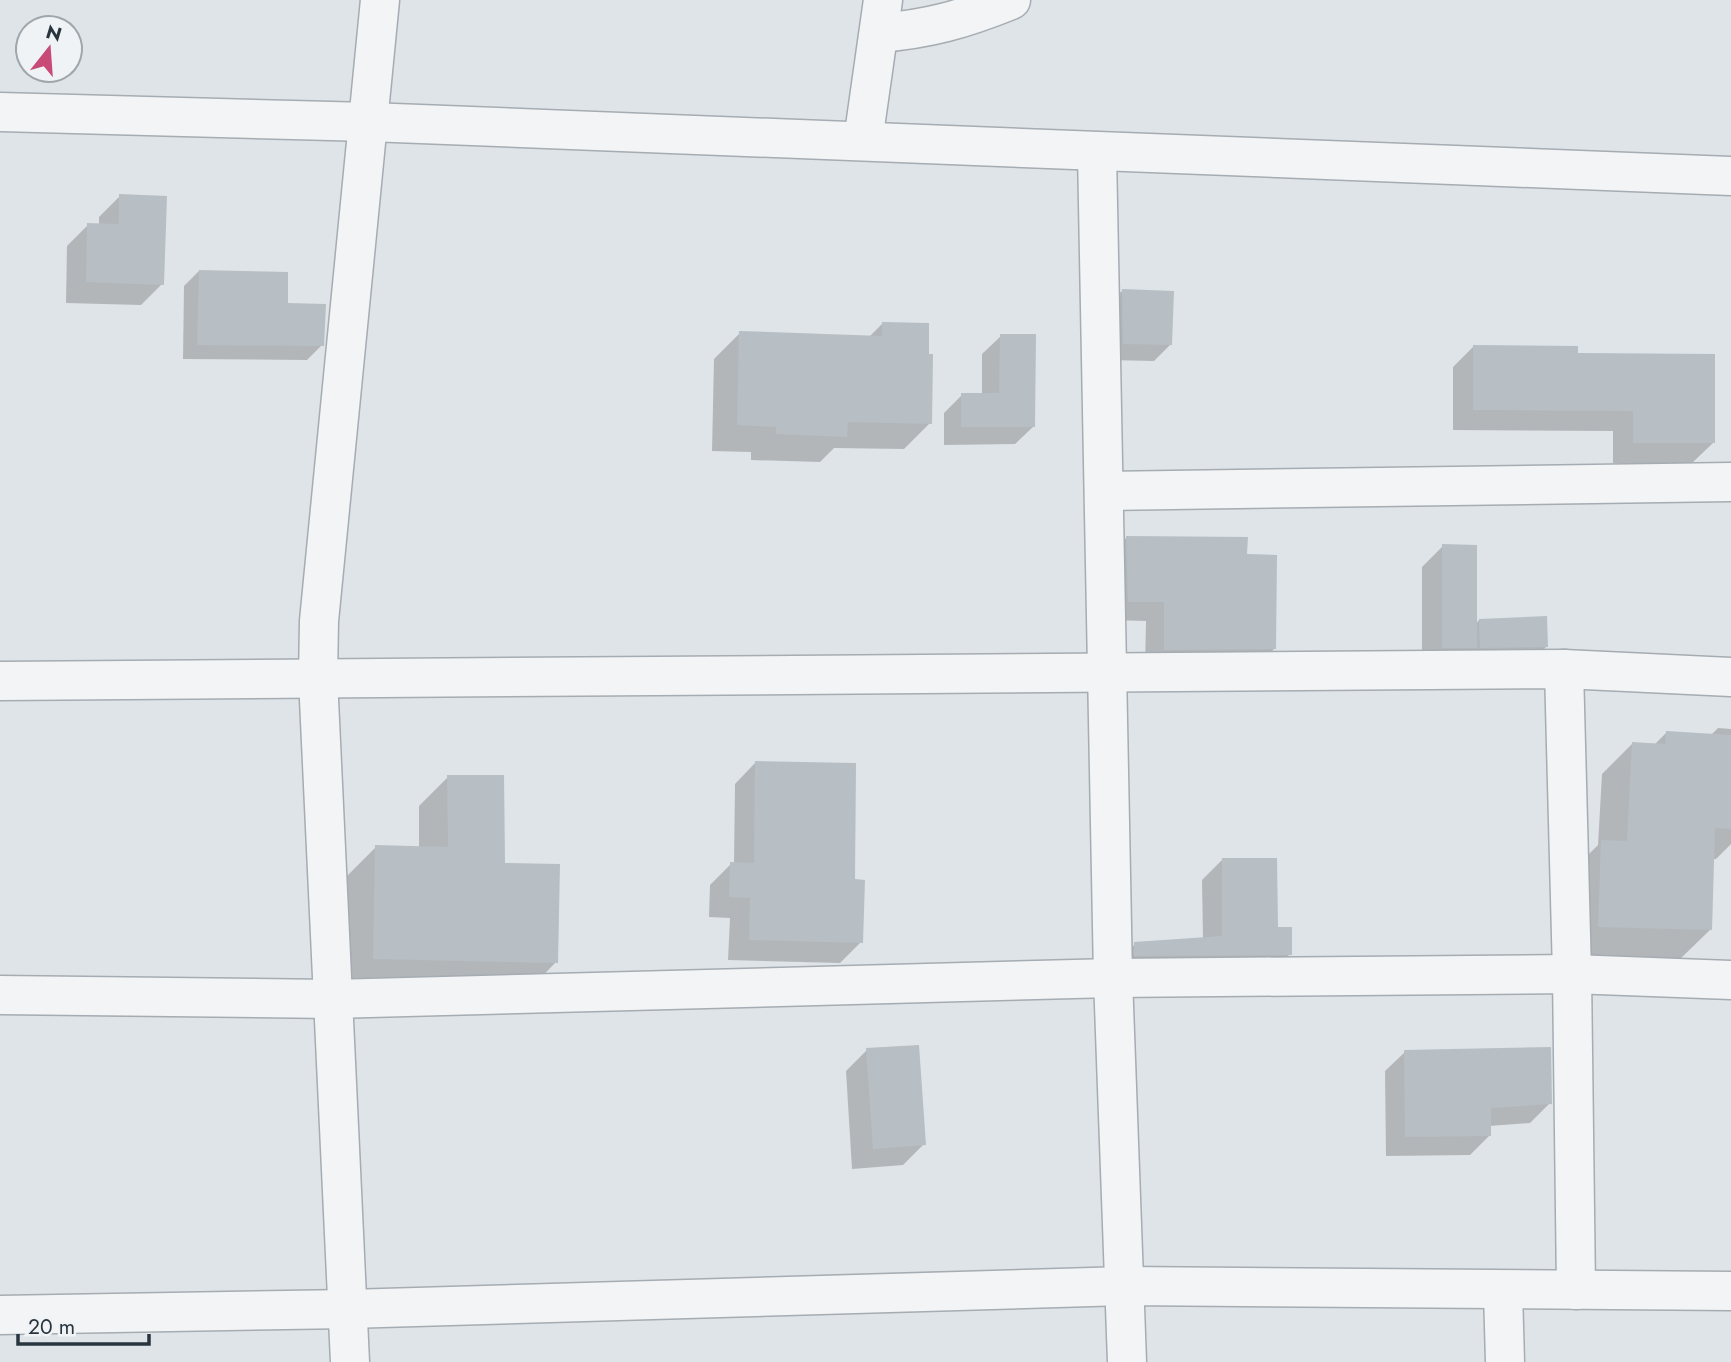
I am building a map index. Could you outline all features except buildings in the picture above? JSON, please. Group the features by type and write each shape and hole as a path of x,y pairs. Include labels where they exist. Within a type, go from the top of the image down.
{"street":[{"path":"350,1362 318,678 319,621 380,0"},
{"path":"863,141 881,17 915,30 954,22 1011,0"},
{"path":"0,112 369,122 1731,176"},
{"path":"1097,152 1114,978 1127,1362"},
{"path":"1104,491 1731,482"},
{"path":"0,681 1564,669 1731,677"},
{"path":"1564,669 1572,974 1576,1290"},
{"path":"0,995 332,999 1114,978 1572,974 1731,980"},
{"path":"0,1315 348,1309 1125,1286 1731,1291"},
{"path":"1503,1291 1505,1362"}]}
